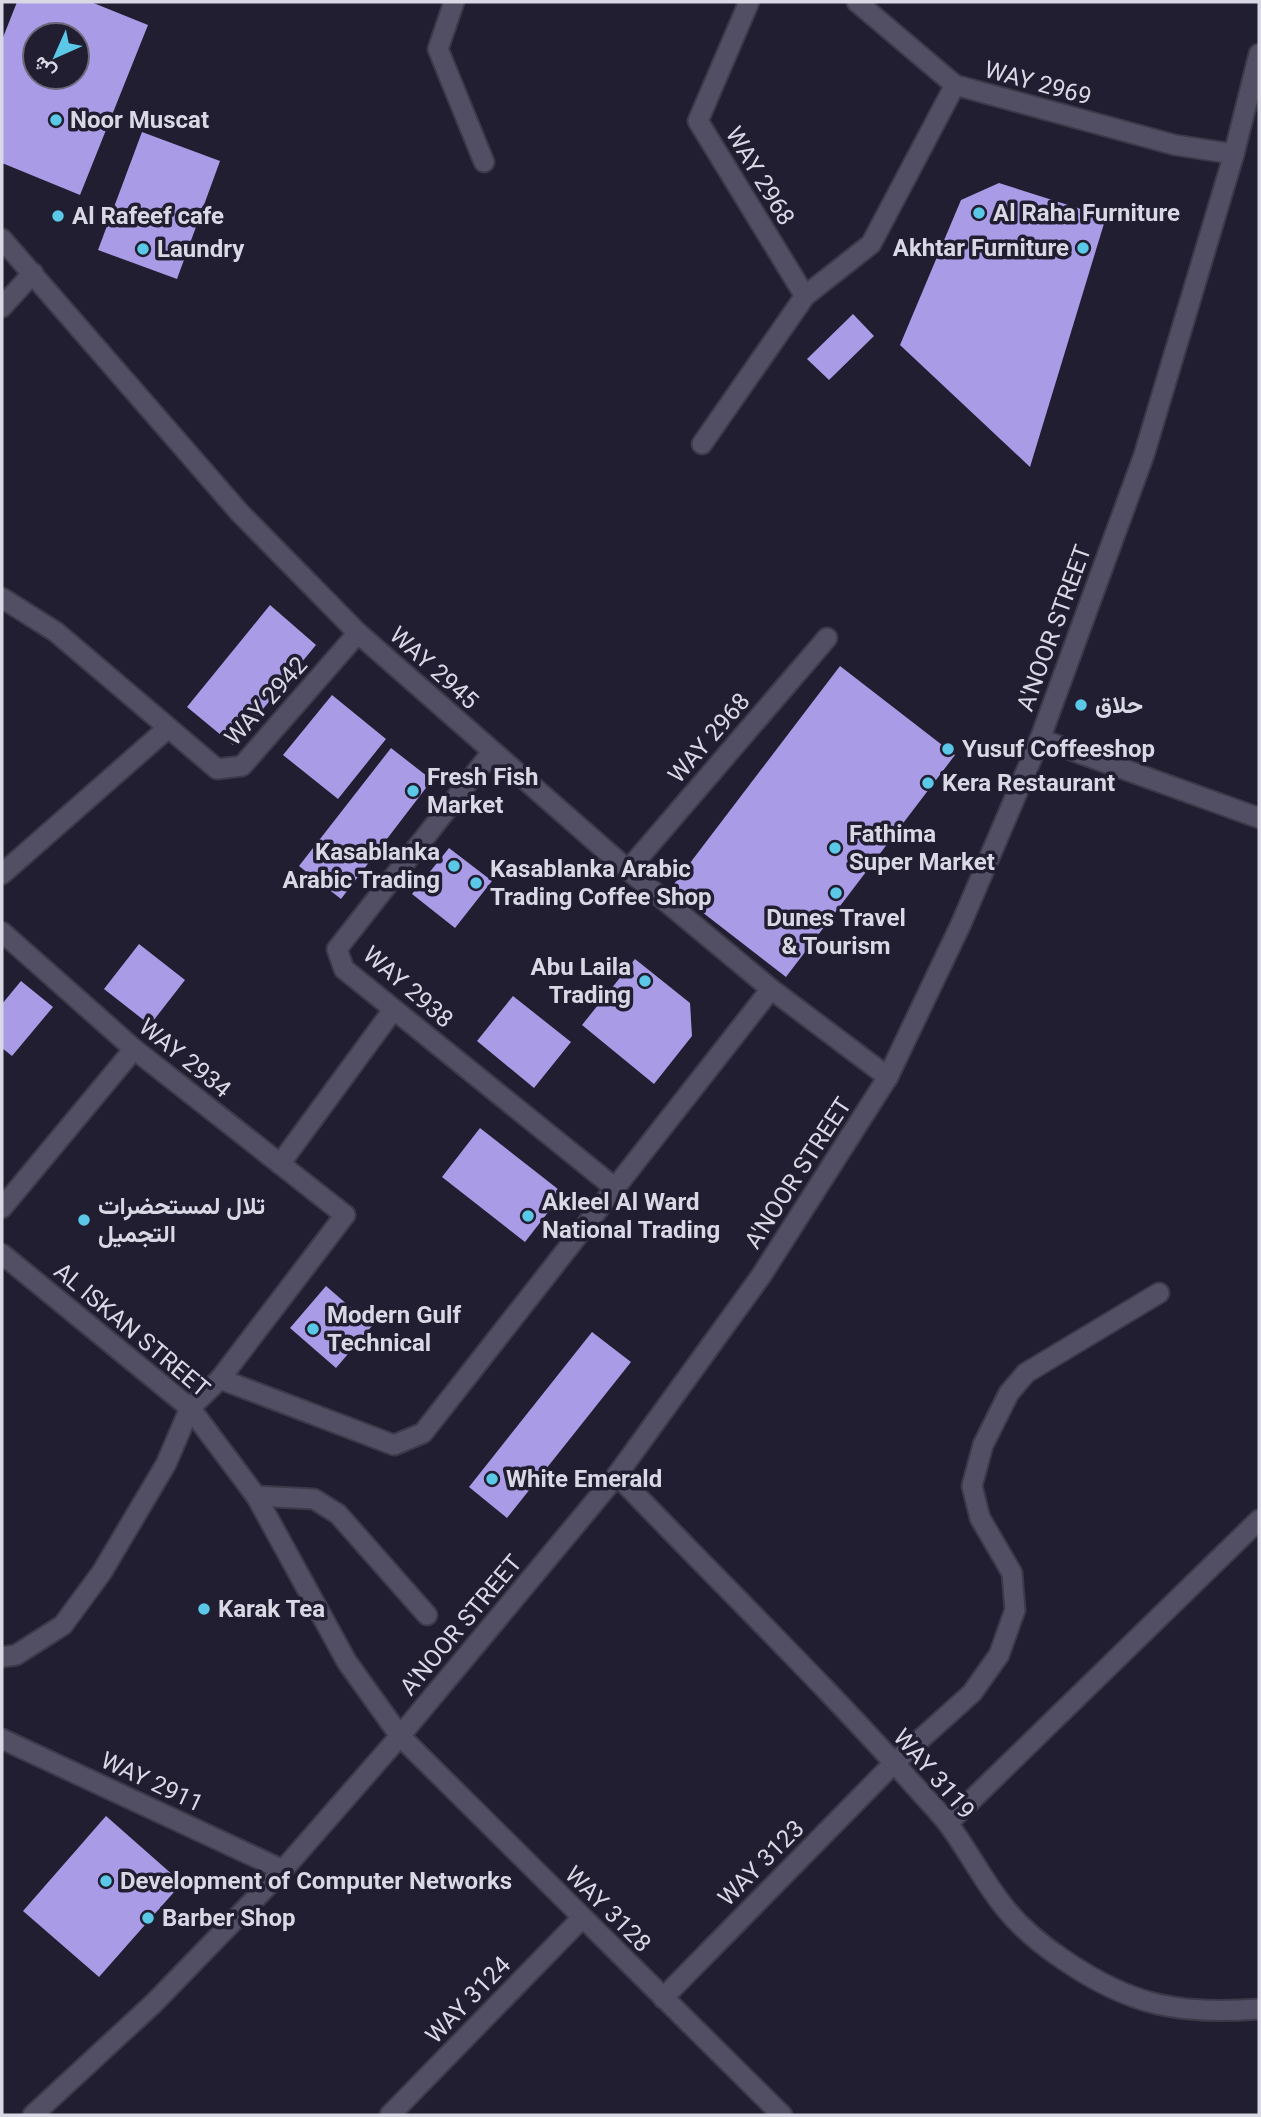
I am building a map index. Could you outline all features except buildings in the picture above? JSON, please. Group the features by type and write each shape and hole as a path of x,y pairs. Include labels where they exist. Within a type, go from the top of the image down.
{"street":[{"path":"454,2 438,50 484,162"},
{"name":"WAY 2968","path":"749,2 698,121 805,296"},
{"name":"WAY 2969","path":"857,2 955,85 1175,145 1234,154"},
{"name":"A'NOOR STREET","path":"33,2115 154,2003 282,1870 400,1735 617,1475 761,1276 888,1077 961,924 1040,739 1144,455 1234,154 1259,54"},
{"path":"702,444 805,296 871,244 955,85"},
{"name":"WAY 2945","path":"2,239 240,513 358,633 628,870 771,989 888,1077"},
{"path":"2,307 33,273"},
{"name":"WAY 2942","path":"2,598 56,632 217,769 242,766 358,633"},
{"name":"WAY 2968","path":"628,870 827,638"},
{"path":"2,874 168,728"},
{"path":"1040,739 1259,818"},
{"name":"WAY 2938","path":"492,752 337,949 344,969 615,1188"},
{"name":"WAY 2934","path":"2,932 134,1049 345,1215 220,1379"},
{"path":"2,1657 16,1656 63,1625 102,1572 166,1464 190,1408 220,1379 394,1445 423,1433 771,989"},
{"path":"279,1164 393,1010"},
{"path":"2,1208 134,1049"},
{"name":"AL ISKAN STREET","path":"2,1254 190,1408 256,1496 347,1662 400,1735"},
{"name":"WAY 3123","path":"663,1998 894,1763 972,1693 999,1655 1015,1610 1012,1573 980,1518 972,1486 983,1445 1009,1393 1026,1373 1160,1293"},
{"name":"WAY 3119","path":"617,1475 894,1763 948,1823 1006,1909 1031,1935 1094,1979 1136,2000 1184,2010 1259,2009"},
{"path":"256,1496 314,1499 338,1514 427,1615"},
{"path":"948,1823 1259,1520"},
{"name":"WAY 3128","path":"400,1735 782,2115"},
{"name":"WAY 2911","path":"2,1740 282,1870"},
{"name":"WAY 3124","path":"390,2115 582,1918"}],"place":[{"name":"Noor Muscat","path":"56,120"},
{"name":"Al Raha Furniture","path":"979,213"},
{"name":"Al Rafeef cafe","path":"58,216"},
{"name":"Akhtar Furniture","path":"1083,248"},
{"name":"Laundry","path":"143,249"},
{"name":"حلاق","path":"1081,705"},
{"name":"Yusuf Coffeeshop","path":"948,749"},
{"name":"Kera Restaurant","path":"928,783"},
{"name":"Fresh Fish Market","path":"413,791"},
{"name":"Fathima Super Market","path":"835,848"},
{"name":"Kasablanka Arabic Trading","path":"454,866"},
{"name":"Kasablanka Arabic Trading Coffee Shop","path":"476,883"},
{"name":"Dunes Travel & Tourism","path":"836,893"},
{"name":"Abu Laila Trading","path":"645,981"},
{"name":"Akleel Al Ward National Trading","path":"528,1216"},
{"name":"تلال لمستحضرات التجميل","path":"84,1220"},
{"name":"Modern Gulf Technical","path":"313,1329"},
{"name":"White Emerald","path":"492,1479"},
{"name":"Karak Tea","path":"204,1609"},
{"name":"Development of Computer Networks","path":"106,1881"},
{"name":"Barber Shop","path":"148,1918"}]}
